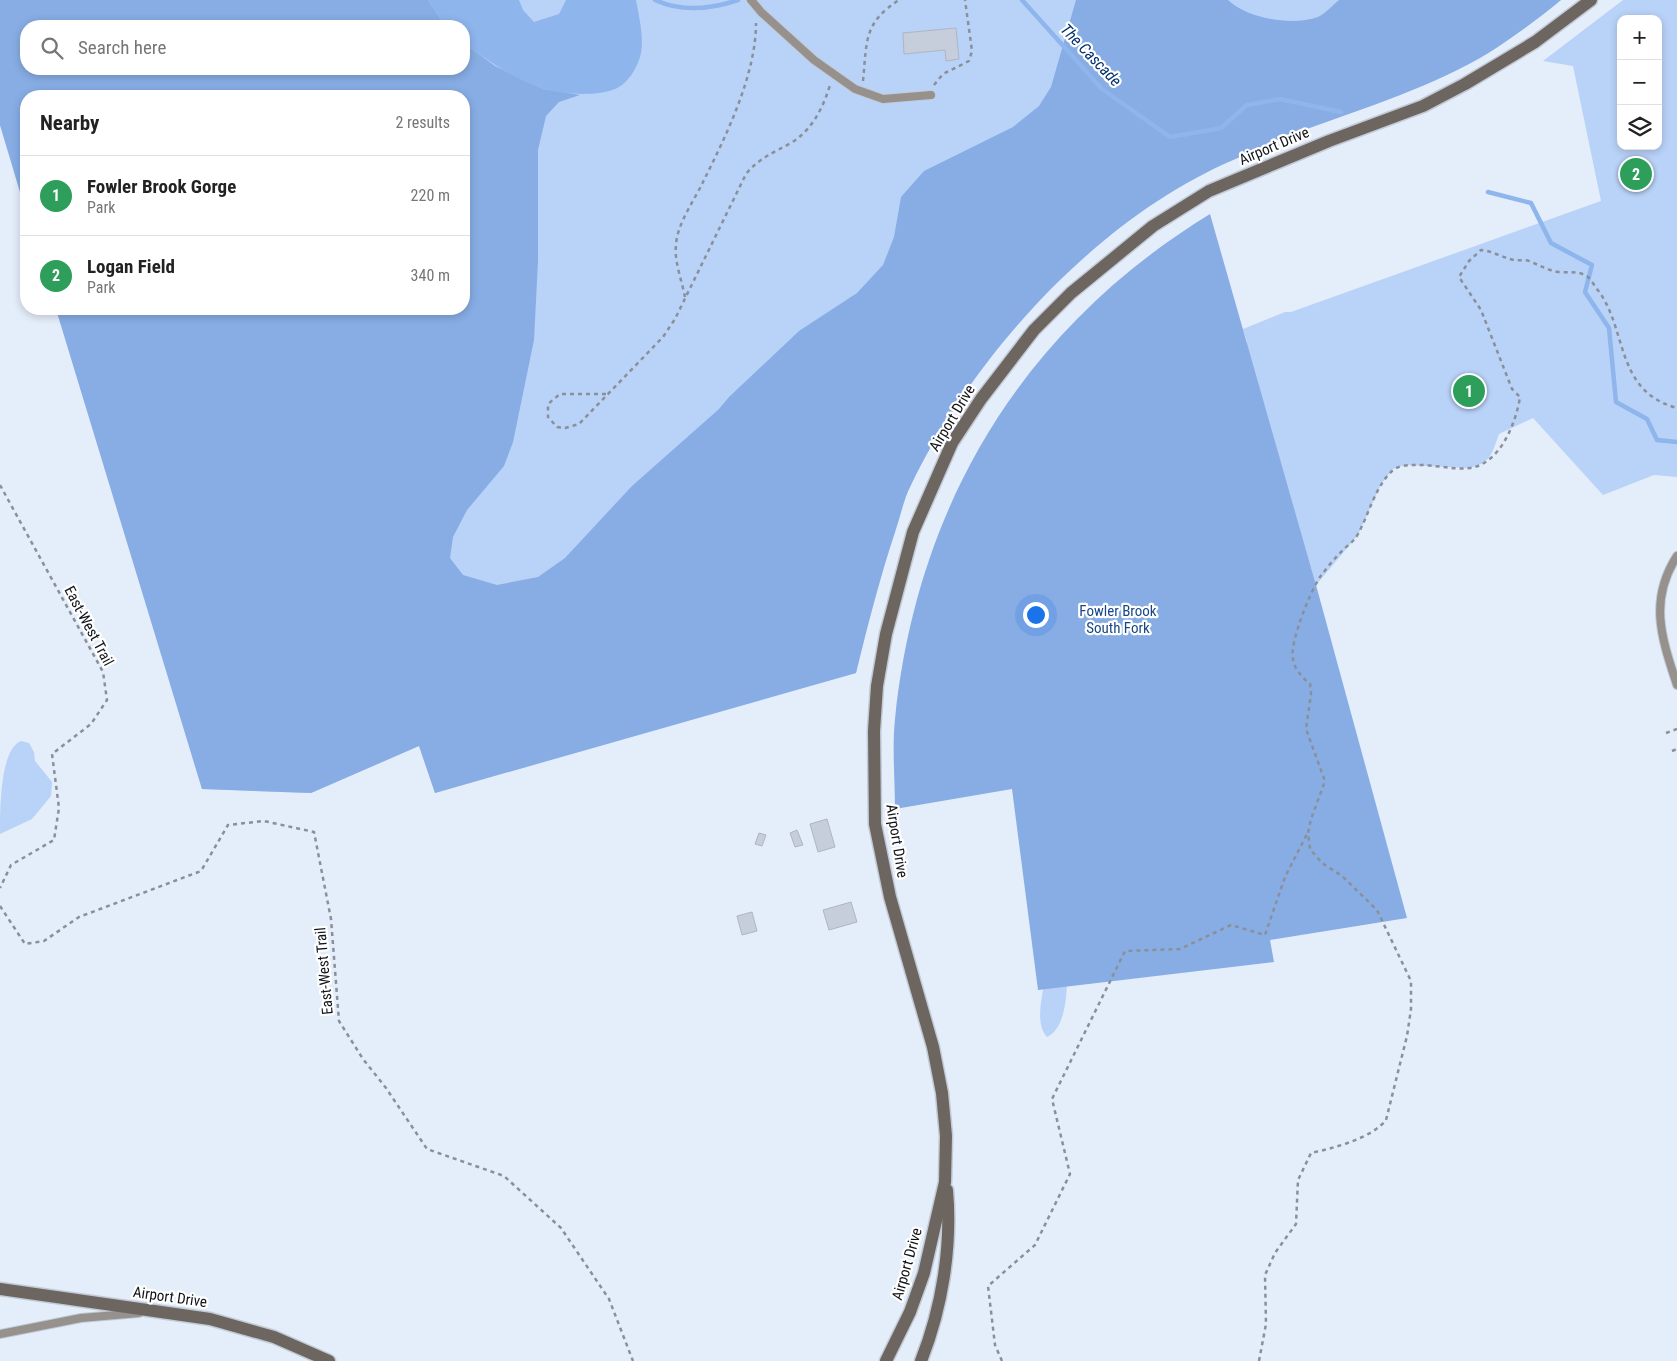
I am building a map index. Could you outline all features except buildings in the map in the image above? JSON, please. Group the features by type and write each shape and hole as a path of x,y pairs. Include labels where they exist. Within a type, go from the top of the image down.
{"main road":[{"name":"Airport Drive","path":"886,1361 910,1312 924,1273 945,1182 946,1136 942,1093 933,1047 881,859 875,824 874,784 877,686 886,634 914,532 952,443 997,377 1034,330 1079,286 1153,226 1209,192 1329,140 1424,106 1535,42 1591,0"},
{"name":"Airport Drive","path":"921,1361 931,1336 947,1256 950,1219 945,1172"},
{"name":"Airport Drive","path":"0,1289 71,1301 158,1311 233,1324 281,1340 329,1361"}],"lane":[{"path":"751,1 833,74 861,92 883,99 932,95"},
{"path":"1677,556 1668,570 1658,610 1665,650 1677,685"},
{"path":"0,1334 81,1318 158,1311"}],"path":[{"path":"861,92 870,31 875,19 899,0"},
{"path":"932,95 933,86 943,74 969,60 972,51 965,0"},
{"path":"685,298 676,251 677,236 717,154 750,66 757,26 751,1"},
{"path":"606,394 560,394 548,404 548,417 558,428 572,427 587,417 606,394 663,337 672,326 746,174 764,156 792,142 807,130 820,111 833,74"},
{"path":"1002,1361 995,1345 988,1286 1035,1245 1070,1174 1052,1099 1125,951 1180,949 1231,925 1265,935 1285,877 1308,833 1325,781 1306,729 1311,694 1310,684 1299,674 1293,658 1293,650 1301,621 1319,578 1358,535 1381,484 1393,469 1405,465 1426,464 1468,468 1478,466 1490,458 1507,437 1517,415 1520,397 1512,388 1481,310 1459,277 1469,261 1481,250 1494,252 1514,260 1528,260 1542,268 1559,272 1574,271 1589,278 1605,300 1630,371 1651,394 1677,408"},
{"name":"East-West Trail","path":"0,485 103,672 107,700 92,724 52,754 59,808 54,840 12,865 0,888"},
{"path":"1666,734 1677,729"},
{"path":"1672,751 1677,749"},
{"name":"East-West Trail","path":"0,906 25,944 44,940 79,917 201,870 228,825 264,821 314,832 331,919 339,1021 363,1059 386,1088 427,1149 504,1176 562,1228 609,1299 633,1361"},
{"path":"1259,1361 1266,1324 1265,1275 1275,1253 1296,1224 1298,1180 1312,1153 1365,1135 1380,1127 1386,1120 1399,1060 1407,1036 1411,1009 1411,981 1378,910 1316,856 1310,849 1308,833"}],"shaded area":[{"path":"0,0 1561,0 1490,52 1445,76 1277,140 1183,185 1135,217 1088,254 1045,295 1005,340 969,387 937,436 911,485 904,501 885,565 856,673 435,793 419,746 311,793 202,789 58,315 470,315 470,90 20,90 20,192 0,125"},
{"path":"428,0 519,0 523,10 534,22 559,14 566,0 636,0 642,33 642,47 632,74 620,87 599,93 559,92 543,89 522,80 470,47 470,20 441,20"},
{"path":"1623,0 1677,0 1677,477 1654,475 1603,495 1533,418 1499,434 1490,457 1482,464 1468,468 1405,465 1393,469 1381,484 1358,535 1316,585 1263,401 1067,985 1061,1021 1053,1033 1047,1037 1043,1031 1040,1016 1045,977 1247,342 1243,329 1285,312 1291,312 1601,201 1573,66 1543,61"},
{"path":"21,741 29,743 34,752 35,761 52,782 51,796 32,819 0,834 1,796 5,767 14,746"}],"green space":[{"path":"0,0 428,0 441,20 20,20 20,75 470,75 470,47 495,66 543,89 580,95 559,102 546,116 538,150 538,261 534,340 513,442 504,466 467,510 453,537 450,558 463,575 497,585 538,577 565,558 632,486 719,409 729,397 799,331 857,293 883,265 894,237 901,197 924,171 1013,127 1039,106 1051,87 1076,0 1228,0 1237,7 1258,16 1283,21 1296,21 1318,17 1339,0 1561,0 1490,52 1445,76 1277,140 1183,185 1135,217 1088,254 1045,295 1005,340 969,387 937,436 911,485 904,501 885,565 856,673 435,793 419,746 311,793 202,789 58,315 470,315 470,90 20,90 20,192 0,125"},
{"name":"Fowler Brook South Fork","path":"1210,214 1316,585 1407,918 1270,940 1274,962 1038,990 1012,789 895,809 894,730 907,640 927,565 955,494 991,428 1034,367 1085,311 1144,260"}],"waterway":[{"path":"655,0 686,8 707,7 738,0"},
{"name":"The Cascade","path":"1022,0 1102,89 1170,137 1221,128 1247,105 1280,99 1341,112"},
{"name":"The Cascade","path":"1488,192 1531,203 1551,243 1592,265 1585,292 1609,328 1616,402 1647,419 1657,440 1677,442"}],"place":[{"name":"Logan Field","path":"1636,174"},
{"name":"Fowler Brook Gorge","path":"1469,391"}]}
